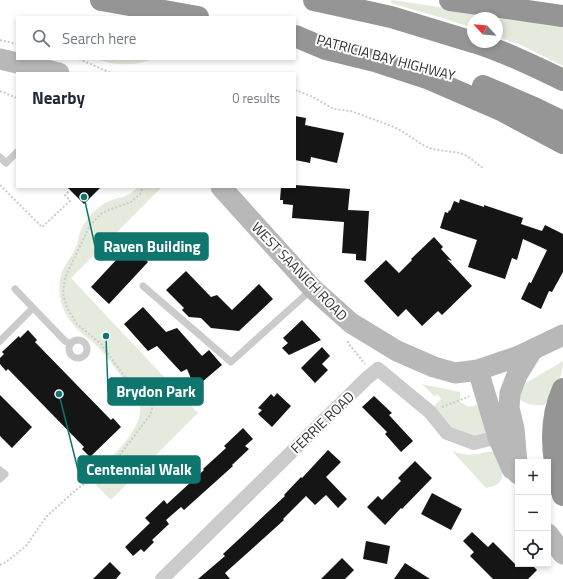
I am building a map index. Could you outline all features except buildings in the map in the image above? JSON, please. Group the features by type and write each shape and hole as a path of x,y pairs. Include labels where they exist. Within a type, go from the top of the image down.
{"highway":[{"path":"100,0 192,16"},
{"path":"314,0 391,16 467,40"},
{"path":"450,0 563,16"},
{"path":"296,35 326,49 375,61 427,78 503,111 563,143"},
{"name":"PATRICIA BAY HIGHWAY","path":"296,35 380,53 434,68 490,88 563,122"},
{"path":"491,48 537,67 563,80"},
{"path":"563,389 556,410 553,432 553,451 557,477 563,495"}],"main road":[{"path":"0,59 55,72"},
{"name":"WEST SAANICH ROAD","path":"222,188 313,289 350,324 397,350 434,367 455,373 478,370 519,356 563,335"},
{"path":"517,459 514,429 509,408 510,391 517,375 533,349"},
{"path":"478,370 498,437 515,474"},
{"path":"551,538 563,554"}],"street":[{"path":"378,369 430,412 447,433 474,443 498,437"},
{"name":"FERRIE ROAD","path":"162,579 367,378 378,369"}],"lane":[{"path":"0,157 6,163 16,153"},
{"path":"143,286 231,362 313,289"},
{"path":"15,289 65,341 71,344"},
{"path":"0,341 33,308"},
{"path":"0,470 5,474 0,479"}],"path":[{"path":"0,40 16,44"},
{"path":"81,60 108,72"},
{"path":"296,90 311,96 334,109 351,111 394,127 432,149 460,153 467,156 483,168"},
{"path":"0,92 16,98"},
{"path":"0,185 42,227 70,200 65,195 70,190"},
{"path":"0,565 26,546 46,517 78,488 101,474 119,456 150,415 152,403 130,384 101,344 77,324 67,308 63,293 65,278 90,225 102,213 131,202 140,194 143,188"},
{"path":"350,324 348,343 366,366 378,369"},
{"path":"430,412 468,397 478,370"}],"green space":[{"path":"392,0 474,12 467,12 467,26 390,3"},
{"path":"503,16 563,25 563,66 521,45 503,39"},
{"path":"100,60 150,60 132,64 117,64"},
{"path":"136,188 161,188 71,278 198,413 111,500 89,478 114,455 130,435 140,415 140,406 134,392 103,353 72,324 62,306 59,286 63,270 77,246 81,230 89,217 96,209 105,203 134,191"},
{"path":"563,361 563,367 557,384 551,396 544,405 531,405 519,399 519,393 526,383"},
{"path":"422,384 460,392 460,402 466,406 471,407 477,404 481,409 487,430 484,435 465,441 431,409 441,399 437,394 435,397"},
{"path":"452,451 468,455 494,452 502,469 502,479 494,486 486,488"}],"place":[{"name":"Raven Building","path":"84,197"},
{"name":"Brydon Park","path":"106,336"},
{"name":"Centennial Walk","path":"59,394"}]}
